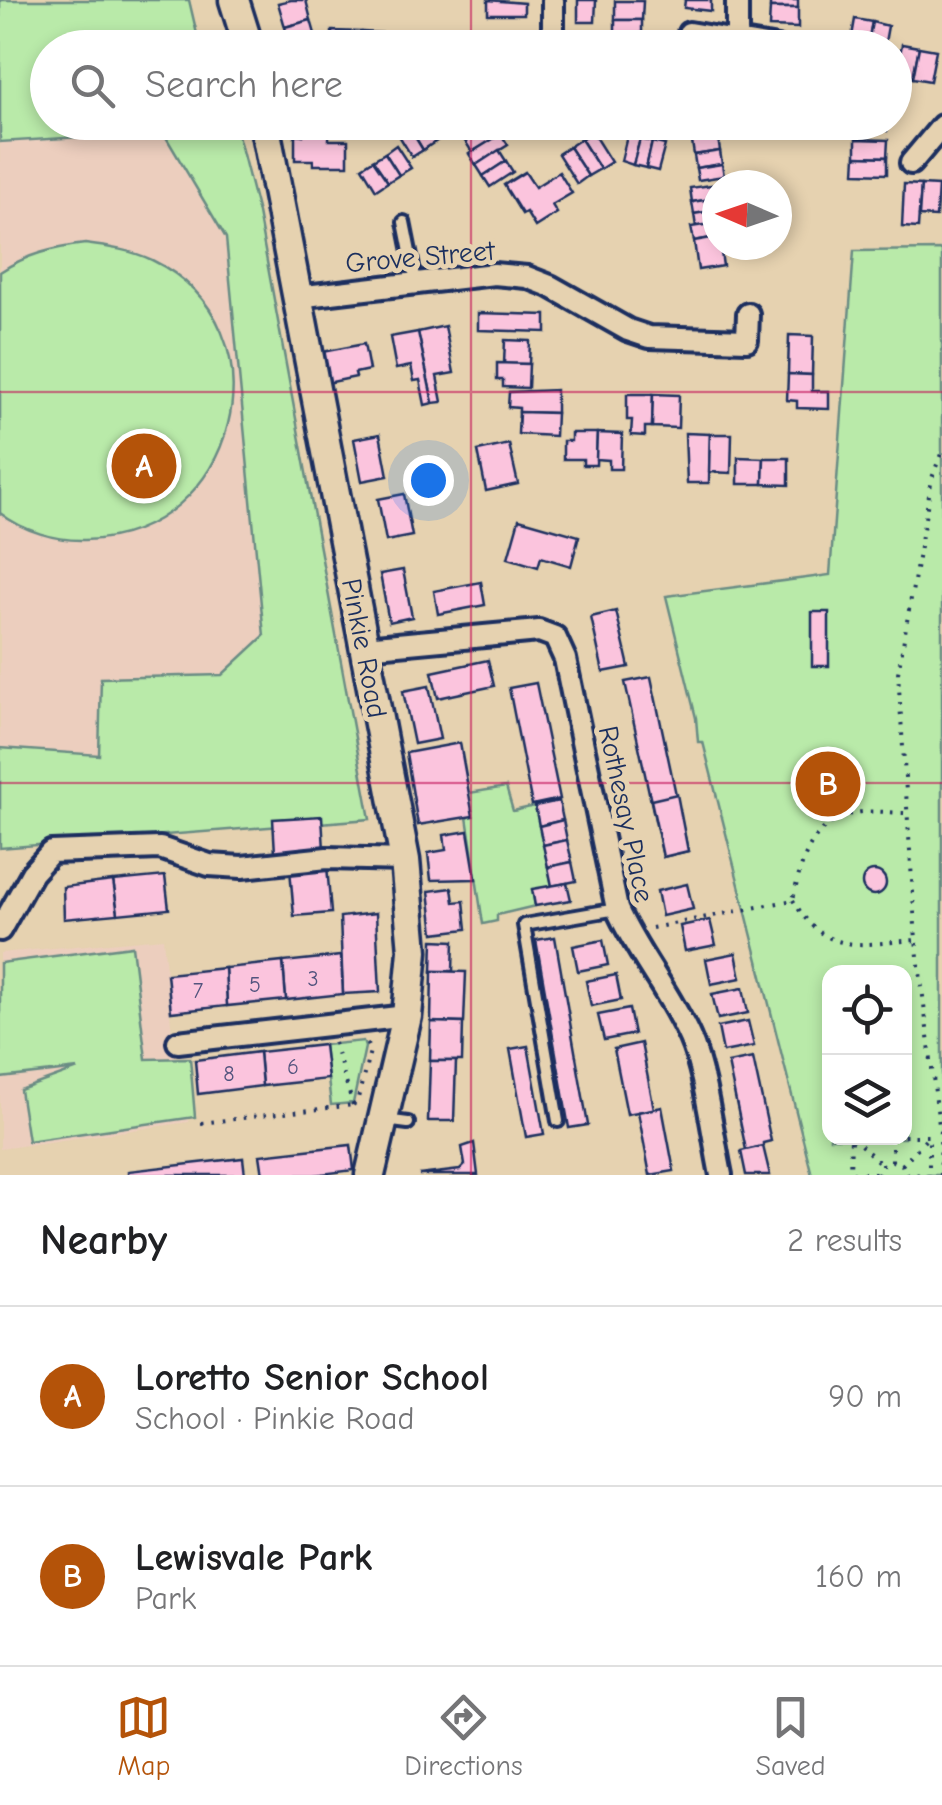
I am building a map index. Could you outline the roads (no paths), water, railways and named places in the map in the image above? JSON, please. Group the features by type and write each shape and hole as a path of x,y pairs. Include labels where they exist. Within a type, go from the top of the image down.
{"main road":[{"path":"234,0 243,30"},
{"name":"Pinkie Road","path":"267,140 405,860 413,951 396,1122 370,1175"}],"street":[{"path":"553,0 553,30"},
{"path":"737,0 737,30"},
{"path":"911,163 942,126"},
{"name":"Grove Street","path":"297,297 494,274 527,277 649,337 747,340 748,314"},
{"name":"Rothesay Place","path":"365,647 540,631 555,637 565,659 617,909 671,997 693,1044 721,1175"},
{"path":"0,930 32,873 51,852 160,848 209,865 242,867 326,858 405,860"},
{"path":"178,1042 407,1016"}],"lane":[{"path":"404,222 416,282"},
{"path":"558,1120 524,925 617,909"}],"place":[{"name":"Loretto Senior School","path":"144,466"},
{"name":"Lewisvale Park","path":"828,784"}]}
